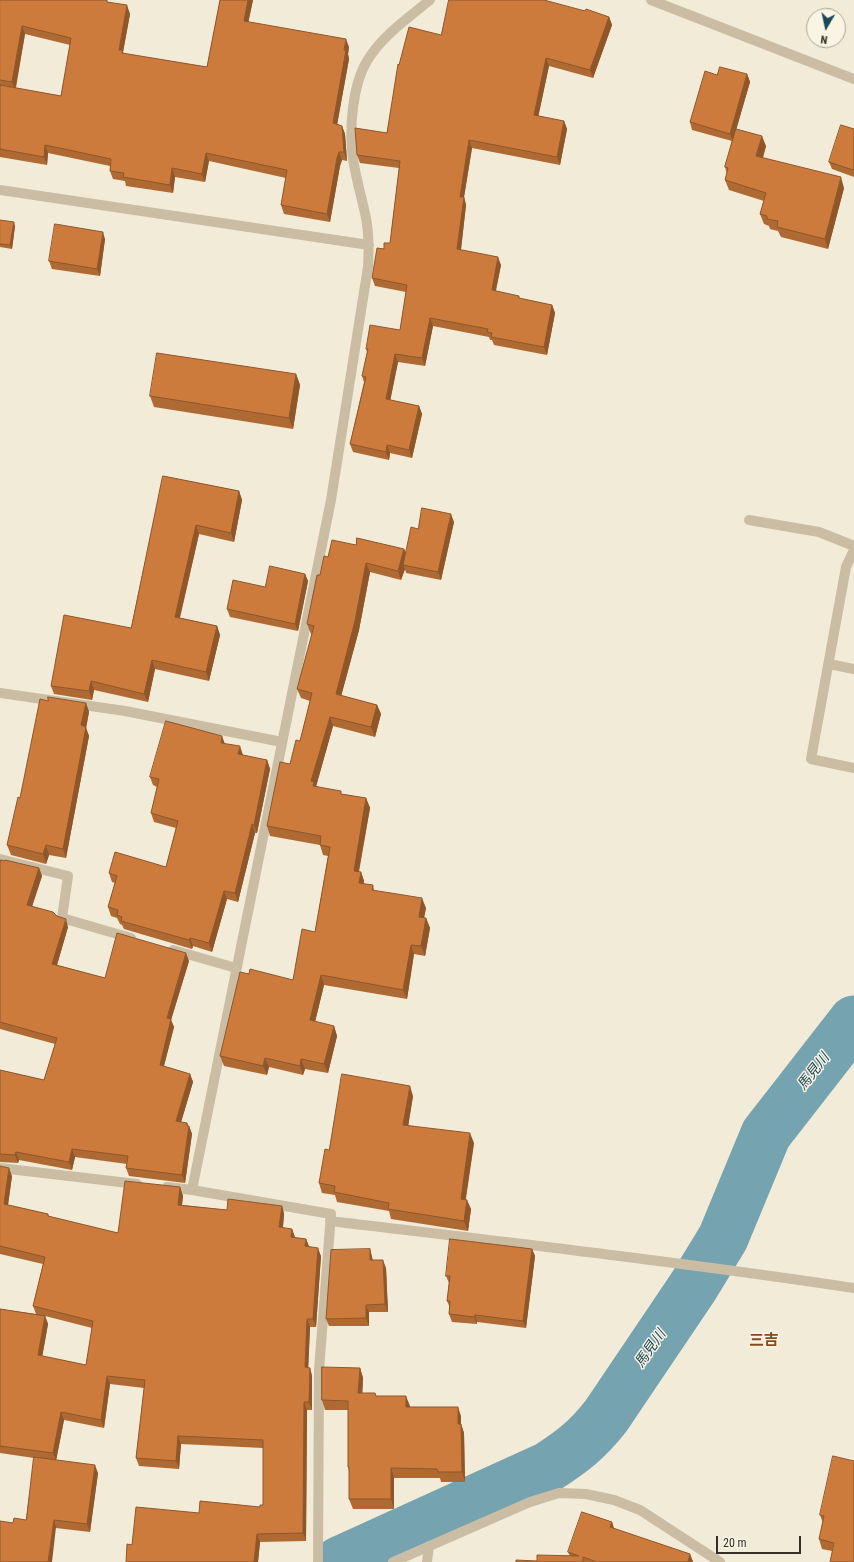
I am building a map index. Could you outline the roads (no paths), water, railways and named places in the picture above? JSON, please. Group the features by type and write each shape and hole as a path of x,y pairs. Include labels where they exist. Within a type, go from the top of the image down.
{"street":[{"path":"192,1190 331,500 368,267 369,245 366,220 353,159 351,133 353,108 358,83 367,61 381,43 430,0"},
{"path":"651,0 854,79"},
{"path":"0,190 369,245"},
{"path":"749,520 819,532 854,546"},
{"path":"854,550 846,567 811,759 854,768"},
{"path":"829,664 854,669"},
{"path":"0,693 126,711 282,742"},
{"path":"0,859 68,876 62,918 138,940"},
{"path":"160,946 236,968"},
{"path":"0,1168 192,1190 331,1214 319,1370 318,1557"},
{"path":"330,1221 687,1264 854,1288"},
{"path":"393,1562 530,1502 559,1493 586,1494 614,1500 640,1510 717,1561"},
{"path":"427,1562 429,1546"}],"waterway":[{"name":"馬見川","path":"339,1562 548,1467 573,1450 593,1431 606,1416 693,1287 723,1238 766,1134 854,1021"}],"district":[{"name":"三吉","path":"764,1341"}]}
